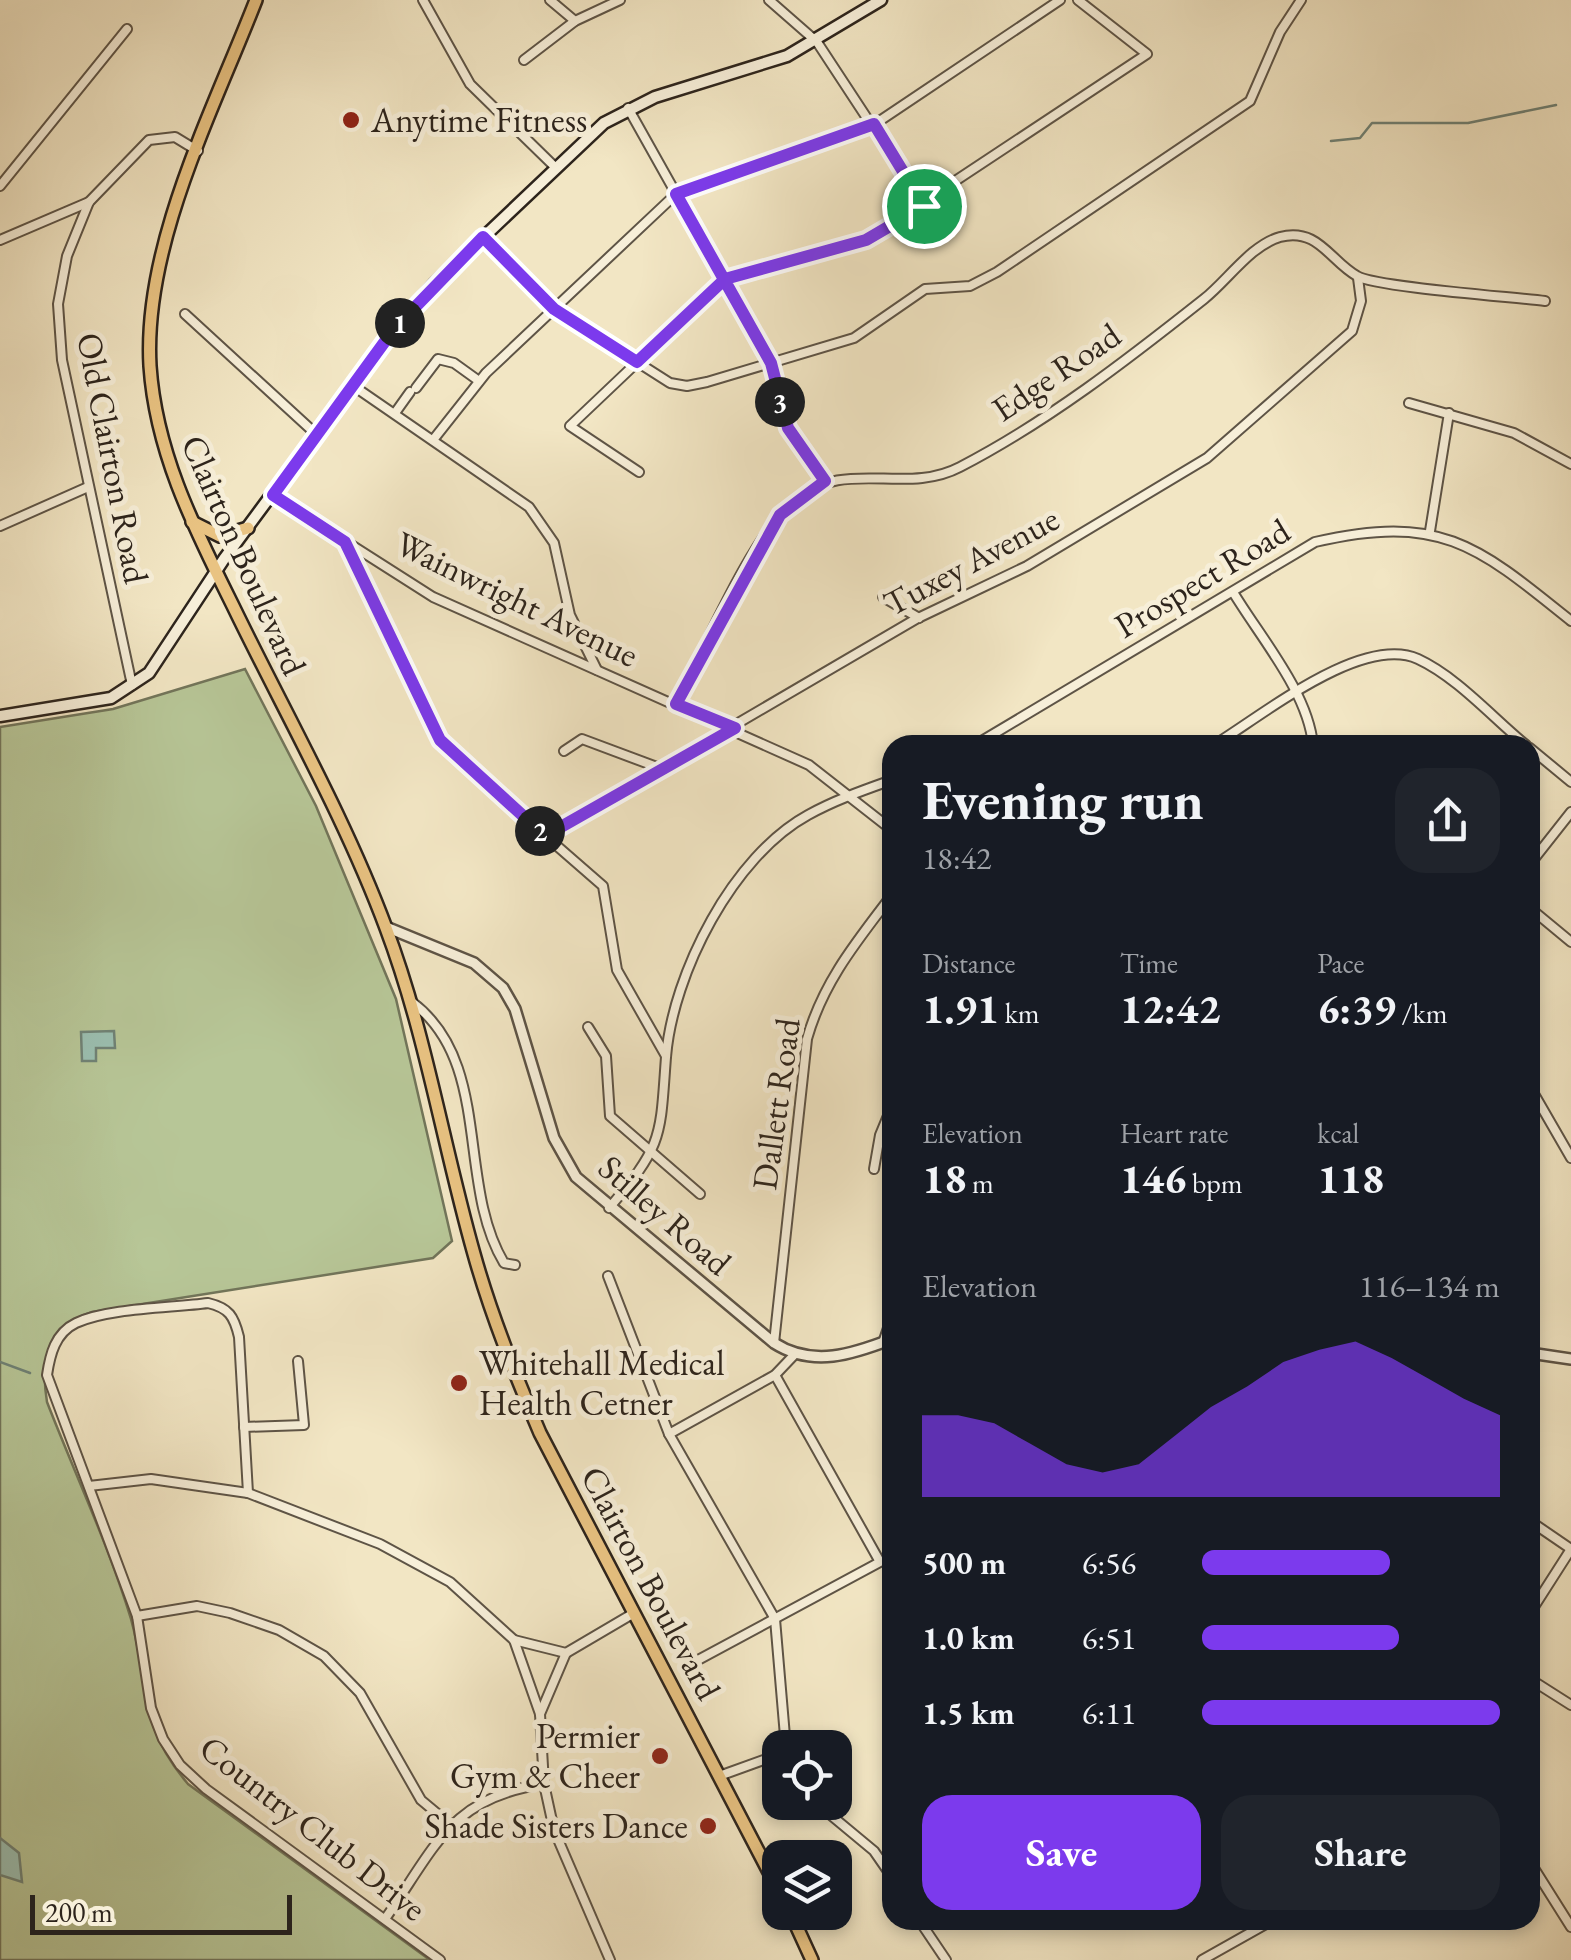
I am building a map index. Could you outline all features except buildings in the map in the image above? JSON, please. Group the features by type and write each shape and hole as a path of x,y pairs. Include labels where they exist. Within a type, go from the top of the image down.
{"highway":[{"name":"Clairton Boulevard","path":"256,0 162,258 150,363 161,440 192,522 356,855 386,927 412,1002 473,1252 540,1433 762,1856"},
{"path":"192,522 220,536 248,528"},
{"path":"798,1930 812,1960"}],"main road":[{"path":"0,716 96,702 132,687 160,662 216,570 394,329 556,168 628,108 787,56 881,0"}],"street":[{"path":"422,0 470,84 556,168"},
{"path":"550,0 575,20"},
{"path":"524,60 575,20 620,0"},
{"path":"769,0 816,42 874,124 924,206"},
{"path":"433,440 479,380 676,194 874,124 1060,0"},
{"path":"639,472 570,426 725,279 866,240 924,206 1147,54 1078,0"},
{"path":"483,237 554,309 670,382 688,386 771,363 854,338 925,289 983,280 1250,101 1280,32 1301,0"},
{"path":"0,186 127,29"},
{"path":"628,108 771,363 788,428 825,481 780,515 676,704"},
{"name":"Old Clairton Road","path":"132,687 62,360 58,304 67,256 89,202 150,140 175,138 198,151"},
{"path":"0,240 89,202"},
{"name":"Edge Road","path":"825,481 864,476 916,480 958,469 1074,398 1208,296 1267,242 1280,237 1295,235 1321,243 1358,278"},
{"path":"1358,278 1545,302"},
{"name":"Tuxey Avenue","path":"545,836 665,770 919,618 988,588 1207,458 1352,331 1361,301 1358,278"},
{"path":"185,314 316,435"},
{"path":"395,413 438,359 454,363 479,380"},
{"path":"352,385 515,496 543,524 562,565 570,615 596,670"},
{"path":"1409,403 1514,433 1571,464"},
{"path":"1430,532 1449,414"},
{"path":"0,526 88,487"},
{"name":"Wainwright Avenue","path":"273,495 432,598 735,728 809,765 882,822"},
{"name":"Prospect Road","path":"991,735 1315,542 1368,530 1430,532 1492,557 1571,621"},
{"path":"345,542 440,740 602,886 616,970 666,1056"},
{"path":"1233,592 1296,696 1312,735"},
{"path":"883,597 919,618"},
{"path":"1231,735 1356,660 1390,652 1406,654 1436,671 1515,735"},
{"path":"564,751 582,739 665,770"},
{"path":"1540,756 1571,782"},
{"path":"609,1208 650,1155 666,1104 666,1056 690,970 716,911 737,880 784,832 850,796 882,784"},
{"path":"1540,851 1571,812"},
{"name":"Dallett Road","path":"774,1343 814,1013 839,964 882,908"},
{"path":"1540,916 1571,942"},
{"name":"Stilley Road","path":"386,927 474,963 503,988 516,1009 554,1138 576,1177 774,1343 795,1354"},
{"name":"Clairton Boulevard","path":"412,1002 435,1019 466,1089 474,1159 490,1238 504,1263 515,1265"},
{"path":"588,1026 606,1056 610,1116 650,1155 700,1194"},
{"path":"1540,1105 1571,1158"},
{"path":"874,1169 882,1130"},
{"path":"608,1276 670,1434 775,1619 784,1730"},
{"name":"Country Club Drive","path":"248,1493 239,1337 234,1317 223,1306 208,1304 74,1324 51,1351 47,1376 138,1616 152,1708 163,1740 180,1765 440,1960"},
{"path":"670,1434 774,1375 795,1354 844,1356 882,1343"},
{"path":"1540,1354 1571,1359"},
{"path":"244,1427 304,1425 298,1362"},
{"path":"686,1667 880,1562 774,1375"},
{"path":"89,1486 151,1478 248,1493 380,1544 450,1582 514,1640 566,1653"},
{"path":"1540,1528 1571,1549 1540,1597"},
{"path":"138,1616 197,1606 230,1613 279,1630 324,1656 360,1693 422,1800 451,1824"},
{"path":"540,1714 566,1653 634,1613"},
{"path":"514,1640 540,1714 544,1784 554,1830 610,1960"},
{"path":"1540,1685 1571,1705"},
{"path":"722,1775 762,1761"},
{"path":"385,1919 451,1824 475,1804 503,1789 544,1784"},
{"path":"837,1820 874,1850 882,1862"},
{"path":"1540,1878 1571,1927"},
{"path":"926,1930 946,1960"},
{"path":"1202,1960 1255,1930"}],"shaded area":[{"path":"245,669 316,806 396,999 452,1241 433,1258 92,1312 65,1326 50,1346 45,1372 47,1402 122,1592 137,1643 147,1705 160,1743 172,1763 188,1784 430,1960 0,1960 0,727 113,709"},
{"path":"114,1031 115,1048 96,1048 96,1061 82,1061 81,1032"},
{"path":"0,1838 19,1853 22,1882 0,1875"}],"waterway":[{"path":"1331,141 1360,138 1372,123 1468,123 1556,105"},
{"path":"0,1362 30,1373"}],"place":[{"name":"Anytime Fitness","path":"351,120"},
{"name":"Whitehall Medical Health Cetner","path":"459,1383"},
{"name":"Permier Gym & Cheer","path":"660,1756"},
{"name":"Shade Sisters Dance","path":"708,1826"}],"route":[{"path":"924,206 866,240 725,279 637,362 554,309 483,237 394,329 273,495 345,542 440,740 545,836 735,728 676,704 750,563 780,515 796,499 825,481 788,428 771,363 725,279 676,194 874,124 924,206"}]}
